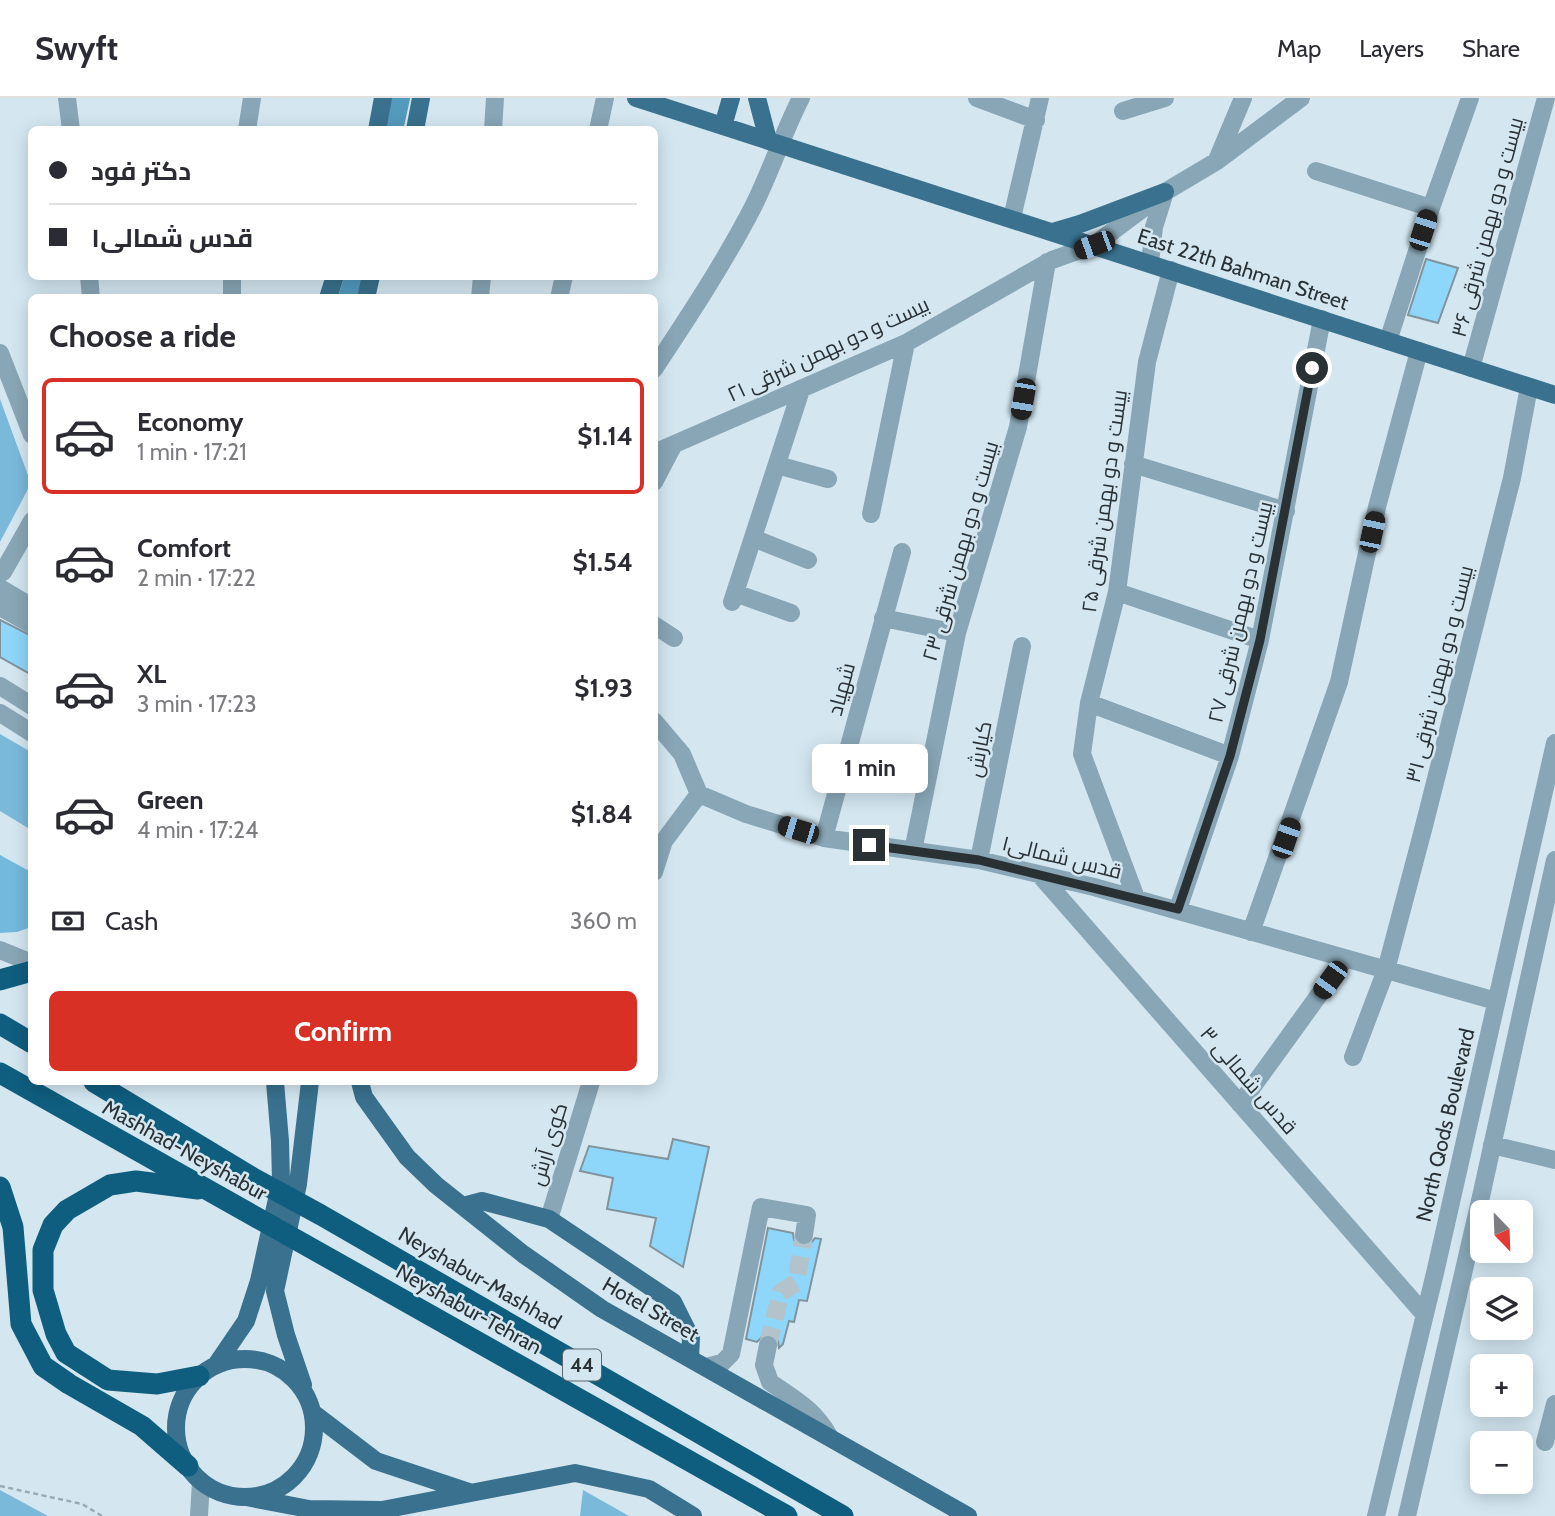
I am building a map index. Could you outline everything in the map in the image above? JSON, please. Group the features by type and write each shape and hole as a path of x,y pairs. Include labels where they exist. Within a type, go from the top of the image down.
{"highway":[{"path":"0,980 28,972"},
{"path":"0,1024 28,1041"},
{"name":"Mashhad-Neyshabur","path":"0,1073 310,1248"},
{"name":"Neyshabur-Mashhad","path":"99,1085 253,1178 843,1516"},
{"path":"113,1085 127,1102"},
{"path":"206,1190 136,1181 110,1185 67,1210 53,1224 43,1250 43,1290 56,1334 66,1353 108,1380 157,1384 208,1370"},
{"path":"0,1186 13,1227 21,1324 43,1366 142,1426 195,1474"},
{"name":"Neyshabur-Tehran","path":"310,1248 782,1514"},
{"path":"791,1486 858,1516"}],"main road":[{"path":"378,126 383,98"},
{"path":"416,126 421,98"},
{"name":"East 22th Bahman Street","path":"636,98 687,106 723,126 1555,396"},
{"path":"723,126 731,98"},
{"path":"757,98 775,142"},
{"path":"1053,232 1080,225 1165,192"},
{"path":"275,1085 281,1181 259,1280 246,1321 208,1370 186,1391 178,1409 176,1429 179,1448 195,1474 222,1493 309,1509 382,1510 575,1473 649,1489 693,1516"},
{"path":"246,1497 266,1493 284,1484 299,1471 310,1453 314,1433 313,1413 286,1335 275,1291 298,1184 310,1085"},
{"name":"Hotel Street","path":"361,1085 364,1097 407,1157 523,1254 602,1309 968,1516"},
{"path":"463,1206 482,1201 549,1219 673,1302 691,1338 698,1363"},
{"path":"208,1370 242,1359 267,1362 290,1375 306,1395"},
{"path":"313,1413 376,1461 472,1493"}],"street":[{"path":"67,98 70,126"},
{"path":"248,126 252,98"},
{"path":"493,126 495,98"},
{"path":"599,126 605,98"},
{"path":"977,98 1036,120"},
{"path":"1012,218 1040,98"},
{"path":"1123,111 1165,98"},
{"path":"1217,160 1243,98"},
{"name":"بیست و دو بهمن شرقی ۲۱","path":"658,451 906,343 1047,262 1094,245 1165,192 1217,160 1301,98"},
{"path":"1388,341 1470,98"},
{"name":"بیست و دو بهمن شرقی ۳۶","path":"1471,368 1546,98"},
{"path":"658,363 698,301 752,207 775,142 788,123 798,99"},
{"path":"1316,171 1431,208"},
{"path":"1150,263 1154,227 1165,192"},
{"name":"بیست و دو بهمن شرقی ۲۳","path":"913,851 957,633 1018,427 1047,262"},
{"name":"بیست و دو بهمن شرقی ۲۵","path":"1136,898 1082,754 1089,703 1117,592 1147,362 1171,270"},
{"name":"بیست و دو بهمن شرقی ۲۷","path":"1178,909 1230,756 1260,640 1322,320"},
{"path":"871,514 906,343"},
{"path":"1251,932 1339,682 1377,507 1419,351"},
{"path":"0,353 7,390 28,428"},
{"name":"بیست و دو بهمن شرقی ۳۱","path":"1353,1057 1386,970 1512,478 1529,387"},
{"path":"790,613 734,597 801,390"},
{"path":"658,474 674,444"},
{"path":"1133,464 1286,511"},
{"path":"777,465 828,479"},
{"path":"28,529 2,580 28,603"},
{"path":"753,538 808,561"},
{"name":"شهیاد","path":"824,838 902,552"},
{"path":"1117,592 1260,640"},
{"path":"0,607 28,623"},
{"path":"883,618 957,633"},
{"path":"658,628 674,638"},
{"name":"کیارش","path":"979,860 1022,646"},
{"path":"0,686 28,704"},
{"path":"1089,703 1230,756"},
{"path":"0,713 28,730"},
{"path":"658,726 682,754 699,794 659,840"},
{"name":"North Qods Boulevard","path":"1376,1516 1425,1315 1555,743"},
{"name":"قدس شمالی۱","path":"699,794 746,814 824,838 979,860 1039,874 1178,909 1496,1001"},
{"path":"1531,848 1555,853"},
{"path":"1407,1516 1555,860"},
{"name":"قدس شمالی ۳","path":"1039,874 1425,1315"},
{"path":"0,950 28,961"},
{"path":"1240,1104 1345,959"},
{"name":"کوی آرش","path":"549,1219 590,1085"},
{"path":"1492,1145 1555,1160"},
{"path":"1455,1185 1482,1192"},
{"path":"698,1363 722,1363 731,1354 761,1207 807,1215 804,1236"},
{"path":"768,1345 764,1364 769,1382 806,1405 820,1420 829,1436"},
{"path":"1545,1443 1555,1404"},
{"path":"195,1474 199,1516"}],"path":[{"path":"0,1486 82,1504 102,1516"}],"shaded area":[{"path":"0,399 28,475 28,489 0,542"},
{"path":"0,734 28,750 28,828 0,811"},
{"path":"0,855 28,870 28,928 0,933"},
{"path":"0,1490 48,1516 0,1516"},
{"path":"583,1490 629,1516 580,1516"}],"building":[{"path":"1426,259 1458,268 1438,323 1408,315"},
{"path":"0,620 28,634 28,673 0,657"},
{"path":"673,1139 709,1147 683,1267 650,1246 656,1218 607,1209 613,1178 580,1171 589,1146 668,1159"},
{"path":"768,1228 793,1233 794,1240 802,1246 809,1245 815,1238 821,1239 807,1301 799,1300 794,1322 789,1321 783,1344 779,1348 778,1341 771,1334 764,1335 757,1342 746,1339"}],"waterway":[{"path":"395,126 401,98"},
{"path":"348,294 353,280"}],"tunnel":[{"path":"768,1345 781,1292 796,1283 804,1235"}],"route":[{"path":"869,845 979,860 1178,909 1230,756 1260,640 1312,368"}]}
